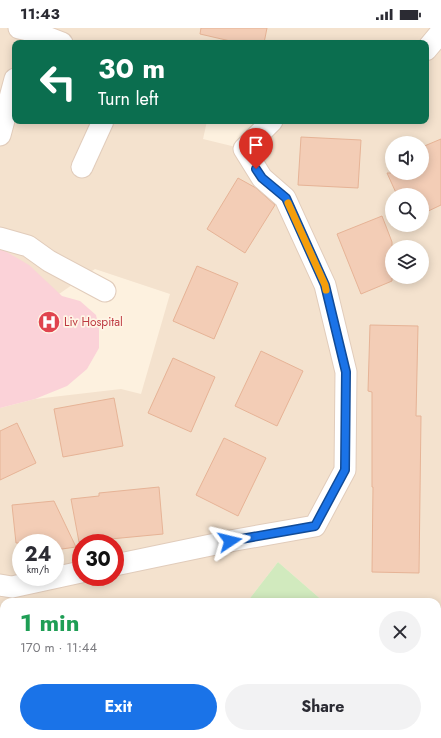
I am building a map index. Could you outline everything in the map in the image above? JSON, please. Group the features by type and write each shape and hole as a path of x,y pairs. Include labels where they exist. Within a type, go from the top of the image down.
{"street":[{"path":"25,32 52,40"},
{"path":"429,46 441,32"},
{"path":"0,136 12,91"},
{"path":"82,167 103,124"},
{"path":"124,563 230,541 315,526 345,470 346,372 325,285 286,198 262,178 244,150 269,124"},
{"path":"0,238 28,246 49,261 105,291"},
{"path":"0,585 12,587 72,574"}],"shaded area":[{"path":"0,28 441,28 441,598 319,598 278,562 250,598 0,598 0,408 35,399 121,389 141,394 170,294 95,269 0,335"},
{"name":"Liv Hospital","path":"0,248 29,265 62,296 80,301 96,315 99,328 99,348 87,369 67,386 35,399 0,408"}],"green space":[{"path":"278,562 319,598 250,598"}],"building":[{"path":"201,28 267,28 265,40 226,40 200,34"},
{"path":"301,137 361,140 358,188 298,185"},
{"path":"441,139 441,205 429,211 429,188 394,188 390,180 429,180 429,144"},
{"path":"238,178 256,188 275,205 245,253 207,229"},
{"path":"382,216 385,224 385,232 388,232 391,240 385,240 385,284 361,294 337,234"},
{"path":"197,266 238,283 214,339 173,321"},
{"path":"370,325 418,326 416,416 421,416 419,573 372,572 372,392 368,391"},
{"path":"261,351 303,371 277,426 235,406"},
{"path":"173,358 215,377 191,432 148,413"},
{"path":"114,398 123,446 63,457 54,409"},
{"path":"17,423 36,463 0,480 0,431"},
{"path":"224,438 266,458 238,516 196,495"},
{"path":"159,487 163,534 124,538 124,534 78,534 71,499 99,496 99,493"},
{"path":"54,501 72,539 72,548 64,549 64,534 15,534 12,505"}],"slow traffic":[{"path":"288,203 326,290"}],"place":[{"name":"Liv Hospital","path":"49,322"}],"route":[{"path":"230,541 315,526 345,470 346,372 325,285 286,198 262,178 256,169"}]}
